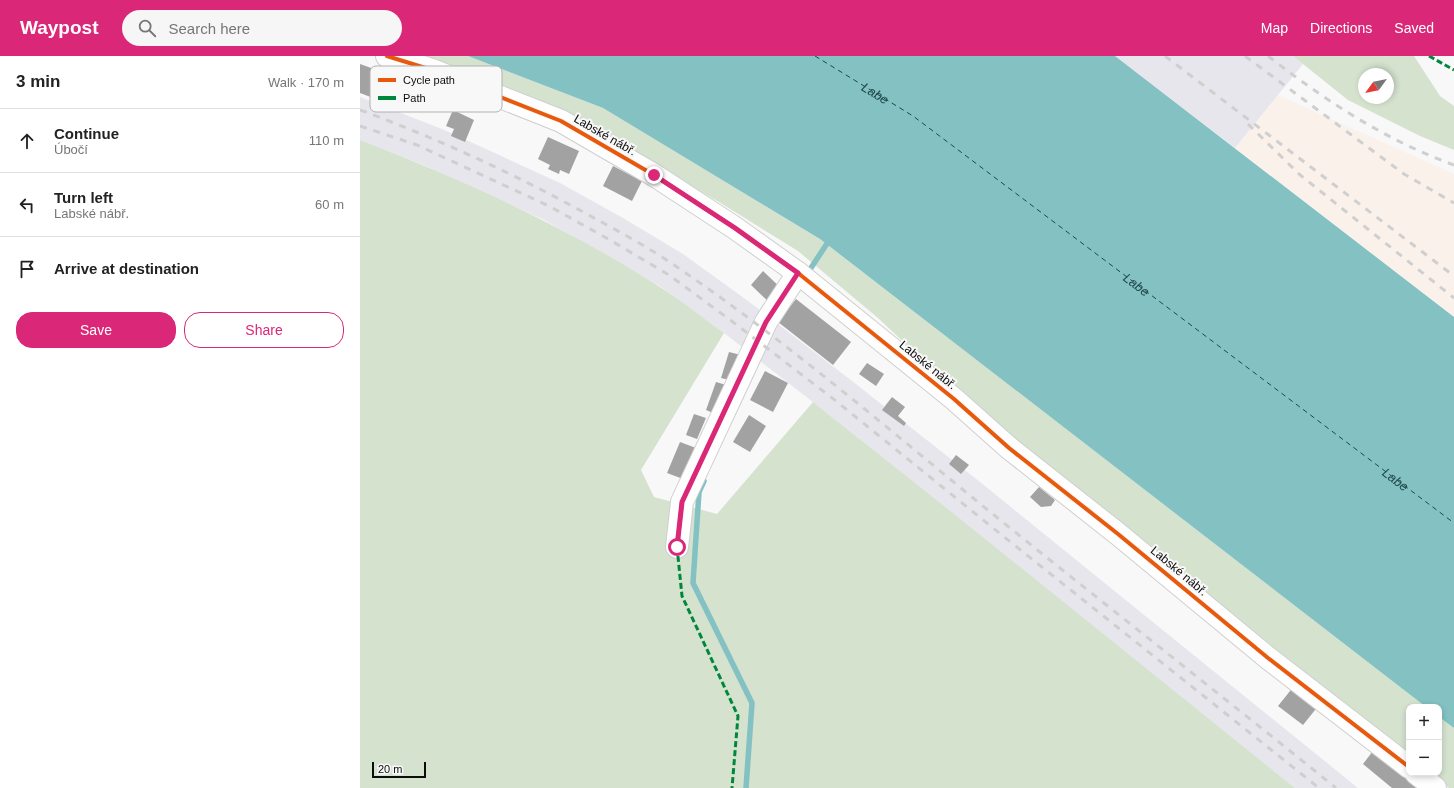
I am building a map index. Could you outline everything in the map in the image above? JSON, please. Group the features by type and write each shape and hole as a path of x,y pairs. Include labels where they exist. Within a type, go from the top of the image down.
{"street":[{"name":"Labské nábř.","path":"388,56 419,66"},
{"name":"Labské nábř.","path":"502,98 561,121 654,175 735,228 798,273 954,399 1009,448 1118,534 1268,658 1406,765"},
{"path":"677,547 682,502 766,322 798,273"},
{"path":"1420,776 1436,788"}],"shaded area":[{"path":"1115,56 1293,56 1303,64 1235,148"},
{"path":"1278,95 1454,174 1454,317 1235,148"},
{"path":"360,97 370,101 370,112 398,112 442,129 560,183 683,254 748,301 980,482 1358,788 1295,788 827,413 724,333 661,287 542,219 426,166 360,140"}],"green space":[{"path":"410,56 468,56 494,66 436,66"},
{"path":"1293,56 1414,56 1440,96 1454,106 1454,150 1420,136 1348,100"},
{"path":"502,69 603,108 820,239 1422,704 1406,704 1406,754 963,398 878,318 798,251 719,202 571,117 502,91"},
{"path":"360,140 476,188 588,244 660,287 724,333 641,470 654,497 717,514 813,402 1295,788 360,788"},
{"path":"1442,719 1454,728 1454,788 1449,788 1434,776 1442,776"}],"water":[{"name":"Labe","path":"468,56 1115,56 1454,317 1454,728 1442,719 1442,704 1422,704 820,239 603,108 502,69 502,66 494,66"}],"building":[{"path":"360,64 370,68 370,97 360,93"},
{"path":"452,112 457,112 474,120 465,142 451,136 454,129 446,126"},
{"path":"548,137 579,151 569,174 560,170 559,174 548,169 550,165 538,159"},
{"path":"613,166 642,181 632,201 603,186"},
{"path":"763,271 784,291 772,305 751,285"},
{"path":"796,299 851,342 833,365 778,322"},
{"path":"729,352 745,356 737,382 721,378"},
{"path":"867,363 884,374 876,386 859,374"},
{"path":"765,371 788,383 773,412 750,400"},
{"path":"716,382 733,387 720,416 706,410"},
{"path":"892,397 905,407 898,416 906,423 904,426 882,410"},
{"path":"694,414 706,418 697,439 686,435"},
{"path":"749,415 766,426 750,452 733,442"},
{"path":"680,442 696,448 683,479 667,473"},
{"path":"956,455 969,465 961,474 949,464"},
{"path":"1039,487 1055,500 1051,506 1041,507 1030,497"},
{"path":"1294,686 1319,705 1303,725 1278,706"},
{"path":"1376,747 1406,771 1406,776 1412,776 1421,783 1416,788 1392,788 1363,764"}],"waterway":[{"path":"807,274 830,239"},
{"path":"704,481 699,492 693,583 752,703 746,788"}],"ferry route":[{"path":"815,56 913,116 1454,523"}],"railway":[{"path":"1165,56 1454,276"},
{"path":"1245,56 1404,174 1454,203"},
{"path":"1268,56 1334,104 1357,118 1404,144 1454,165"},
{"path":"360,110 450,146 508,173 615,229 677,267 718,295 797,355 1032,546 1336,788"},
{"path":"1248,124 1299,174 1454,298"},
{"path":"360,126 417,145 549,206 669,275 836,401 1319,788"}],"marked path":[{"path":"1429,56 1454,70"},
{"path":"677,547 682,596 738,716 732,788"}],"cycle path":[{"path":"387,56 419,66"},
{"path":"502,98 561,121 654,175 735,228 798,273 954,399 1009,448 1118,534 1268,658 1406,765"},
{"path":"677,547 682,502 766,322 798,273"}],"route":[{"path":"654,175 735,228 798,273 766,322 682,502 677,547"}]}
